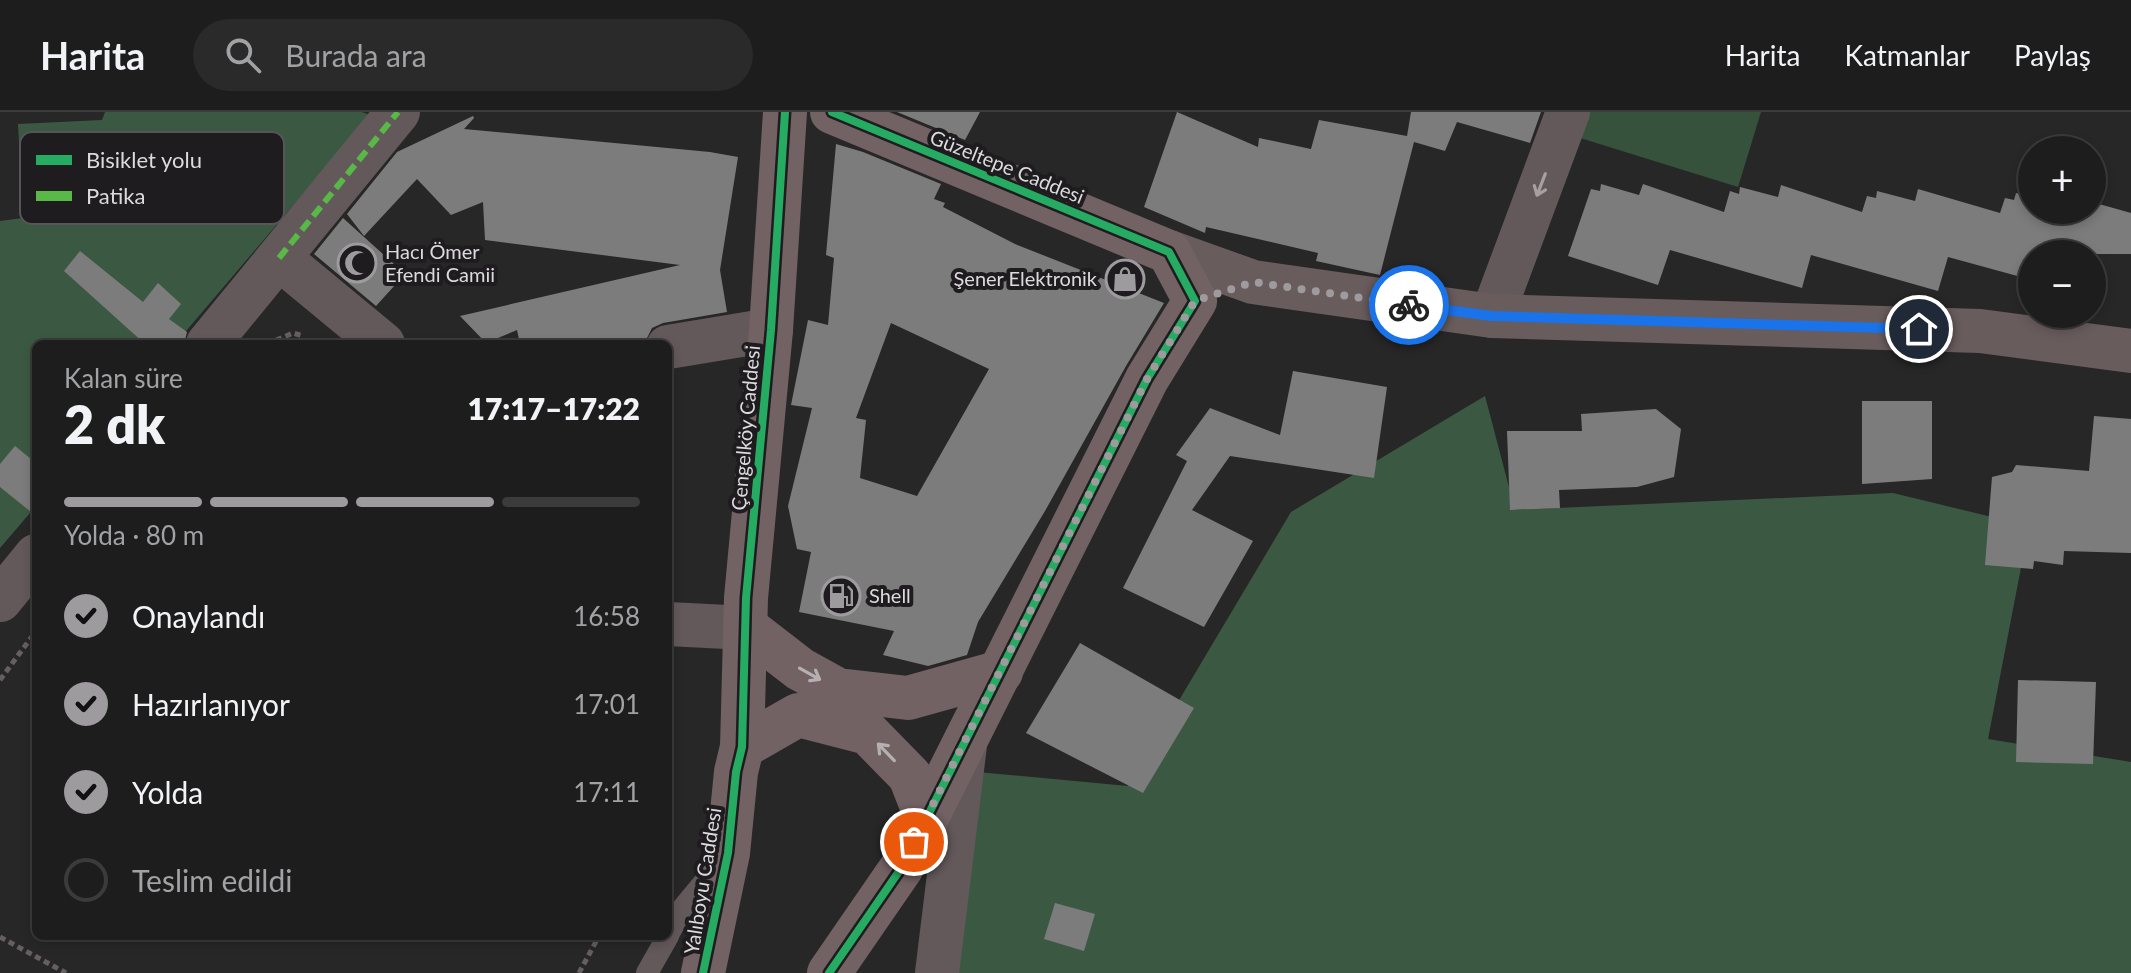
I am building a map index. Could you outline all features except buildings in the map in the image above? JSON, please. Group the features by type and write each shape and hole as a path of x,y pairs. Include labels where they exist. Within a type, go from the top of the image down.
{"main road":[{"name":"Çengelköy Caddesi","path":"742,747 746,598 771,330 785,112"},
{"name":"Güzeltepe Caddesi","path":"832,112 1169,252 1253,282 1492,316 1980,331 2131,351"},
{"path":"1169,252 1195,301"},
{"path":"829,973 902,867 1147,379 1195,301 1253,282"},
{"path":"747,628 800,669 838,690 908,698 1001,672"},
{"path":"742,747 798,715 868,733 910,776 926,817"},
{"name":"Yalıboyu Caddesi","path":"703,973 728,853 736,772 742,747"}],"street":[{"path":"211,340 398,112"},
{"path":"1492,316 1568,112"},
{"path":"279,258 378,340"},
{"path":"672,346 771,330"},
{"path":"0,600 32,561"},
{"path":"672,624 747,628"},
{"path":"937,973 965,743"}],"lane":[{"path":"672,928 682,909 728,853"},
{"path":"647,973 666,940"}],"path":[{"path":"276,340 293,333 306,337"},
{"path":"0,680 32,636"},
{"path":"0,937 66,973"},
{"path":"579,973 597,940"}],"green space":[{"path":"105,112 362,112 370,115 284,216 284,132 20,132 20,162 18,124 102,120"},
{"path":"1585,112 1761,112 1738,187 1577,137"},
{"path":"20,218 20,224 277,224 178,340 32,340 32,511 0,548 0,221"},
{"path":"1485,396 1515,510 1893,493 2029,526 1988,739 2131,762 2131,973 935,973 977,772 1128,786 1291,512"}],"marked path":[{"path":"279,258 398,112"}],"cycle path":[{"path":"703,973 728,853 736,772 742,747 746,598 771,330 785,112"},
{"path":"829,973 902,867 1147,379 1195,301 1169,252 832,112"}],"way so far":[{"path":"914,842 1147,379 1195,301 1253,282 1409,305"}],"place":[{"name":"Hacı Ömer Efendi Camii","path":"357,263"},
{"name":"Şener Elektronik","path":"1125,279"},
{"name":"Shell","path":"841,596"}],"route":[{"path":"1409,305 1492,316 1919,329"}]}
